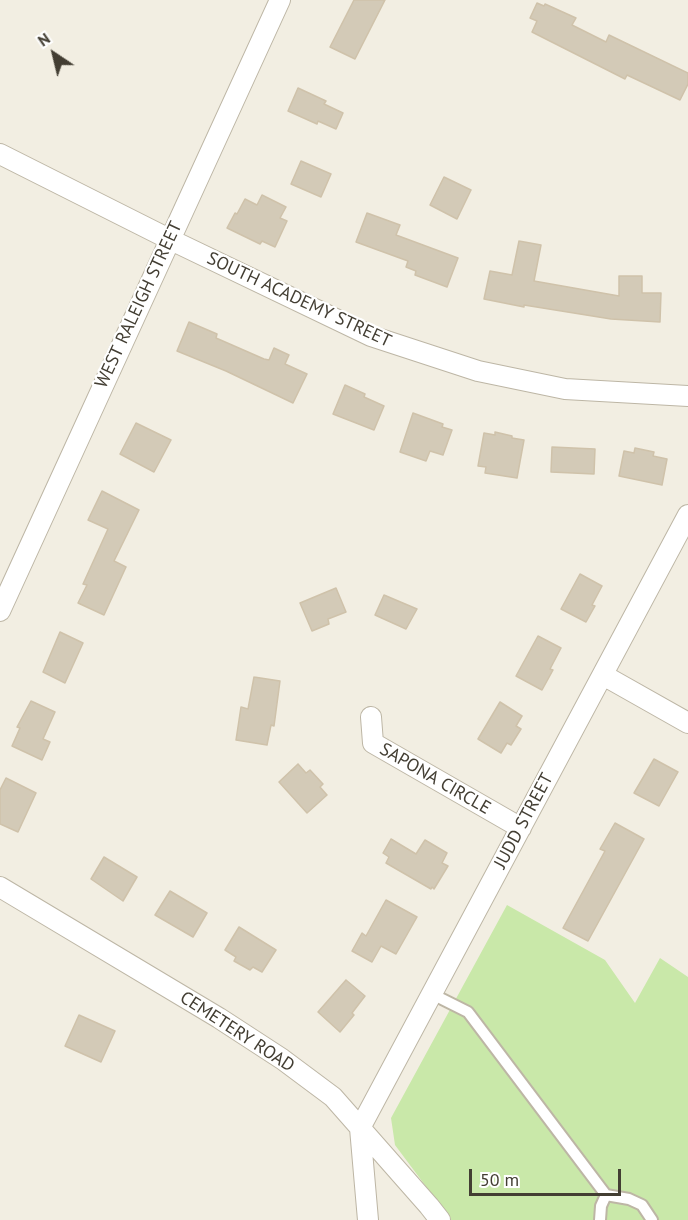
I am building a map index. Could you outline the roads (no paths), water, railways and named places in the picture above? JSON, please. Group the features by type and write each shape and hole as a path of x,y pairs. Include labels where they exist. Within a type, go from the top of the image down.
{"street":[{"name":"WEST RALEIGH STREET","path":"0,611 6,583 280,0"},
{"name":"SOUTH ACADEMY STREET","path":"0,154 169,239 371,336 478,371 565,389 688,396"},
{"name":"JUDD STREET","path":"360,1128 688,515"},
{"path":"603,675 688,723"},
{"name":"SAPONA CIRCLE","path":"370,717 373,743 520,828"},
{"name":"CEMETERY ROAD","path":"0,887 219,1018 282,1059 333,1097 440,1220"},
{"path":"360,1128 368,1220"}],"lane":[{"path":"432,994 468,1012 606,1195 629,1199 642,1205 652,1220"},
{"path":"600,1220 601,1206 606,1195"}]}
